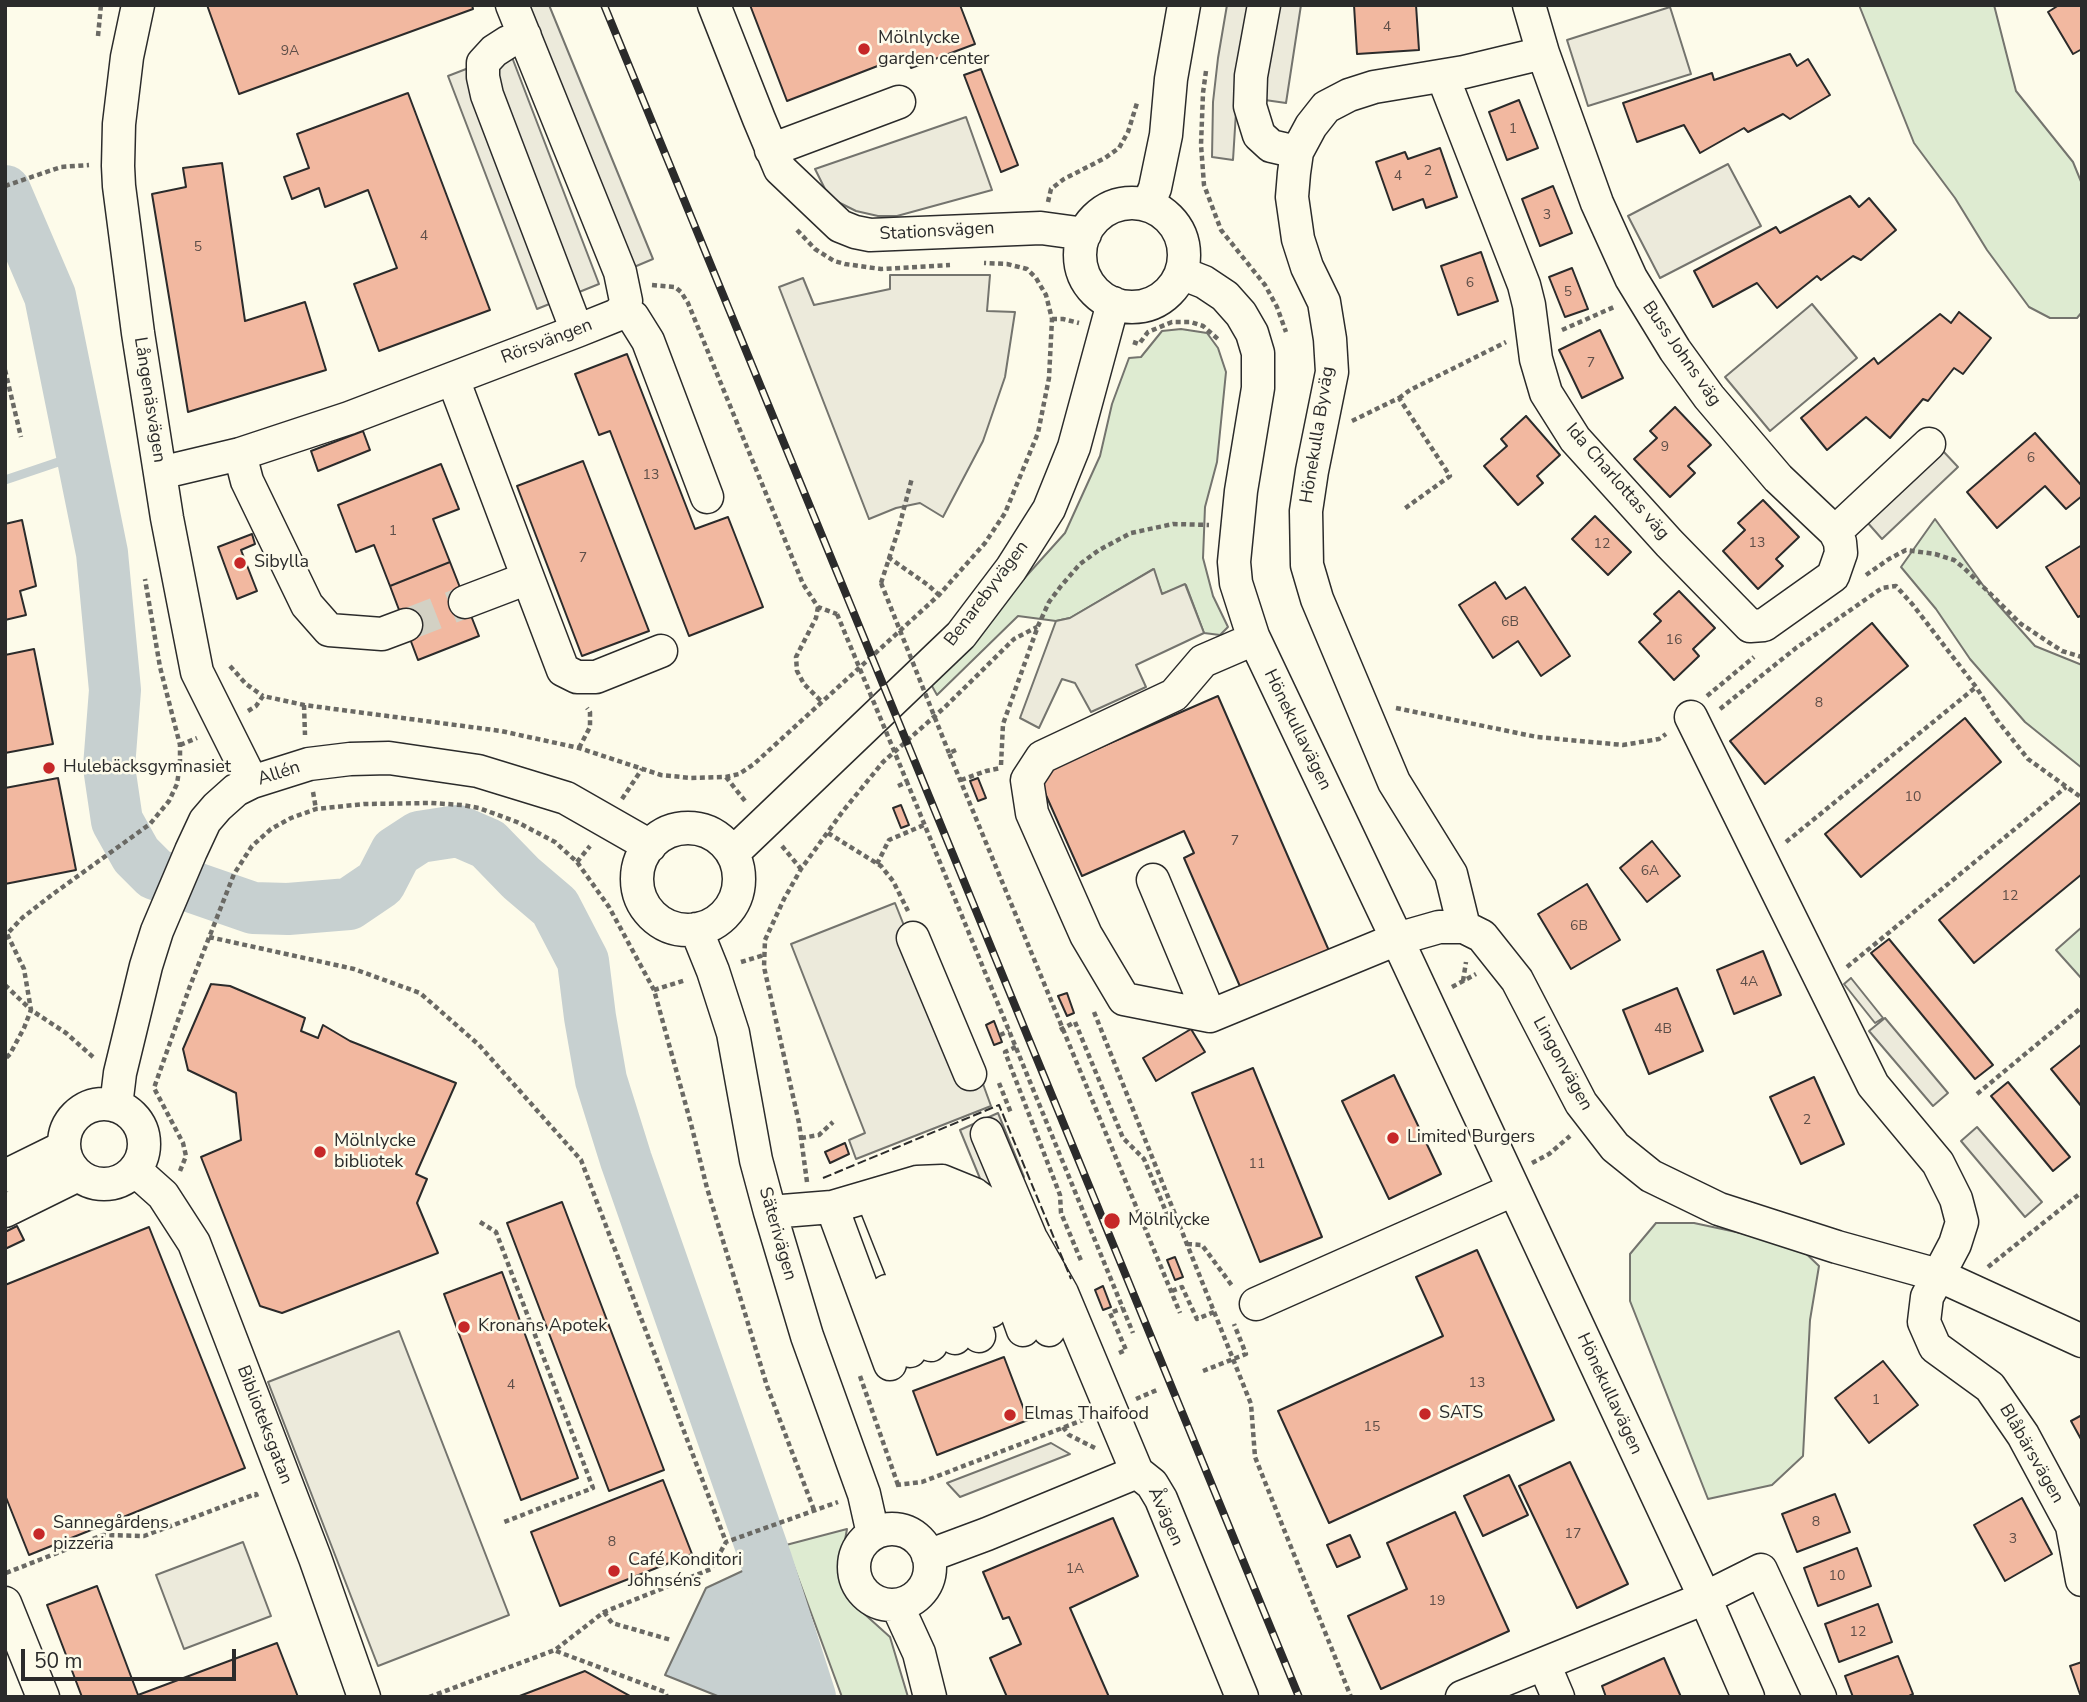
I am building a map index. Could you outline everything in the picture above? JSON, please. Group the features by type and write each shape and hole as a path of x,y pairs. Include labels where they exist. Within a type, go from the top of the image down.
{"street":[{"name":"Långenäsvägen","path":"138,5 127,57 120,113 119,187 138,333 160,473 197,672 252,782"},
{"path":"512,5 620,272 624,300 648,341 707,497"},
{"name":"Stationsvägen","path":"714,5 780,169 840,226 855,233 870,235 1041,228 1084,234"},
{"path":"1148,205 1155,188 1166,135 1171,79 1184,5"},
{"path":"1264,5 1251,76 1250,106 1259,135 1271,146 1297,152"},
{"name":"Buss Johns väg","path":"1529,5 1543,52 1597,202 1631,278 1675,350 1709,397 1779,478 1835,532"},
{"path":"525,36 494,51 483,62 483,77 487,95 577,331"},
{"name":"Hönekulla Byväg","path":"1464,927 1451,874 1394,782 1317,599 1307,565 1306,511 1332,372 1324,302 1307,267 1298,239 1292,197 1297,152 1311,126 1326,107 1349,95 1374,87 1443,77 1543,52"},
{"name":"Ida Charlottas väg","path":"1443,77 1516,263 1529,305 1536,359 1546,393 1575,439 1756,639"},
{"path":"771,150 899,102"},
{"path":"1129,203 1148,205 1166,215 1179,232 1184,252 1181,273 1170,290 1153,302 1133,307 1113,303 1096,292 1084,275 1080,255 1084,234 1095,218 1110,207 1129,203"},
{"name":"Hönekullavägen","path":"1181,273 1204,282 1225,296 1241,314 1252,333 1258,353 1258,388 1241,491 1234,562 1236,583 1254,639 1705,1598 1748,1697"},
{"name":"Rörsvängen","path":"160,473 240,454 349,418 617,315 624,300"},
{"name":"Benarebyvägen","path":"733,853 961,635 1011,569 1049,509 1074,447 1113,303"},
{"path":"453,379 563,670 577,677 596,677 661,651"},
{"path":"1756,639 1764,625 1833,576 1842,552 1835,532 1929,444"},
{"path":"240,454 247,481 307,605 329,631 382,635 406,625"},
{"path":"465,602 528,578"},
{"path":"1254,639 1203,661 1174,695 1042,757 1027,780 1032,813 1086,935 1124,999 1210,1017 1397,939 1439,927 1464,927"},
{"path":"1694,722 1873,1085 1938,1163 1956,1199 1962,1222 1955,1244 1938,1275"},
{"name":"Allén","path":"116,1106 120,1073 157,931 205,821 236,790 252,782 309,764 350,759 389,758 478,771 566,798 649,846"},
{"path":"693,828 709,832 733,853 739,870 738,888 732,905 710,925 696,929 675,928 657,919 644,904 637,884 640,864 649,846 662,835 677,829 693,828"},
{"path":"1153,880 1210,1017"},
{"name":"Lingonvägen","path":"1464,927 1482,936 1517,980 1581,1103 1615,1147 1651,1176 1719,1209 1837,1247 1938,1275 2082,1341"},
{"name":"Säterivägen","path":"696,929 733,1033 756,1160 770,1212 807,1336 864,1494 873,1534"},
{"path":"913,938 970,1074"},
{"path":"100,1105 116,1106 135,1119 142,1133 142,1156 135,1170 122,1180 107,1184 92,1182 71,1161 69,1125 85,1109 100,1105"},
{"path":"987,1134 1032,1240 1062,1293 1137,1472"},
{"path":"5,1176 71,1161"},
{"path":"5,1211 71,1161"},
{"name":"Biblioteksgatan","path":"135,1170 163,1195 194,1243 315,1558 364,1697"},
{"path":"1256,1304 1513,1190"},
{"path":"770,1212 874,1195 974,1194 1032,1240"},
{"path":"967,1341 974,1194"},
{"path":"874,1195 967,1341"},
{"path":"874,1195 967,1341"},
{"path":"874,1195 967,1341"},
{"path":"967,1341 1006,1217"},
{"name":"Blåbärsvägen","path":"1938,1275 1927,1297 1924,1322 1936,1347 1990,1387 2023,1435 2072,1526 2082,1580"},
{"name":"Åvägen","path":"928,1556 1137,1472 1152,1483 1161,1499 1242,1697"},
{"path":"892,1529 901,1530 918,1540 928,1556 929,1572 924,1587 912,1599 897,1605 887,1605 867,1596 856,1579 854,1569 859,1549 873,1534 892,1529"},
{"path":"1462,1697 1705,1598 1761,1570 1820,1697"},
{"path":"5,1603 43,1697"},
{"path":"897,1605 919,1653 930,1697"},
{"path":"1544,1664 1558,1697"}],"path":[{"path":"1027,270 1051,189 1064,179 1105,159 1119,148 1128,132 1139,96"},
{"path":"5,186 48,170"},
{"path":"795,228 815,248 834,261 845,264 881,269 952,265"},
{"path":"224,659 246,684 263,696 304,705 501,731 579,748 661,775 691,778 738,774 754,764 939,595 985,543 1005,513 1038,433 1049,378 1052,319 1046,295 1036,278 1027,270 1007,264 978,263"},
{"path":"624,300 639,287 662,285 675,287 688,303 803,584 818,607 837,614 1133,1333"},
{"path":"1352,421 1410,390 1533,337 1641,295"},
{"path":"5,370 21,437"},
{"path":"1399,398 1450,476 1404,509"},
{"path":"912,478 881,583 949,753 1057,1004 1062,1029 1180,1313"},
{"path":"1003,780 1003,724 1038,626 1049,602 1061,586 1080,564 1131,533 1174,524 1213,525"},
{"path":"1857,582 1906,550 1936,554 1954,560 1964,568 2021,624 2062,651 2082,657"},
{"path":"888,557 939,595"},
{"path":"1395,708 1537,737 1623,745 1659,739 1694,722 1882,588 1896,586 1976,687 1997,720 2028,759 2082,798"},
{"path":"818,607 816,618 796,657 797,671 804,684 822,702"},
{"path":"874,1195 801,1138 764,967 765,940 801,869 883,762 945,707 1014,639 1038,626"},
{"path":"1694,722 1705,698 1756,639"},
{"path":"577,677 573,695 590,712 590,727 579,748"},
{"path":"1763,860 1976,687"},
{"path":"180,745 222,726 256,706 263,696"},
{"path":"949,753 956,750"},
{"path":"961,780 1001,768"},
{"path":"898,786 907,782"},
{"path":"1824,985 2066,787"},
{"path":"154,1088 234,874 252,846 271,829 316,809 364,804 431,803 479,808 517,822 555,842 577,862 609,907 654,990 707,1188 767,1386 814,1510"},
{"path":"5,1059 20,1036 31,1010 24,969 7,934 42,902 150,824"},
{"path":"877,864 889,840 924,825"},
{"path":"209,937 354,970 420,993 479,1045 581,1160 726,1542"},
{"path":"5,985 31,1010 66,1033 93,1057 154,1088 184,1143 186,1156 176,1179 163,1195"},
{"path":"1977,1094 2082,1007"},
{"path":"1093,1009 1251,1404 1255,1457 1351,1697"},
{"path":"1062,1029 1075,1022 1123,1138 1144,1159 1169,1219 1179,1224"},
{"path":"1000,1035 1009,1031"},
{"path":"1016,1047 1005,1052 1060,1195 1061,1213 1087,1273"},
{"path":"801,1138 819,1135 833,1122"},
{"path":"1537,1160 1549,1154 1569,1136"},
{"path":"1970,1290 1978,1276 2082,1192"},
{"path":"480,1223 496,1232 593,1488 504,1522"},
{"path":"1187,1244 1202,1245 1238,1294 1256,1304"},
{"path":"1172,1291 1182,1287 1196,1319 1214,1312"},
{"path":"1122,1351 1126,1350 1110,1313 1123,1308"},
{"path":"1203,1371 1246,1354 1237,1336"},
{"path":"858,1371 898,1485"},
{"path":"429,1697 555,1650 604,1612 711,1569 726,1542 734,1538 864,1494 922,1482 1112,1410 1157,1390"},
{"path":"5,1573 103,1535 144,1536 256,1494 261,1507"},
{"path":"604,1612 612,1623 671,1640"},
{"path":"555,1650 665,1692 667,1697"}],"green space":[{"path":"1859,5 1994,5 2016,91 2073,162 2082,184 2082,312 2077,318 2050,318 2029,307 1987,250 1955,198 1914,143"},
{"path":"1181,329 1207,333 1218,348 1226,372 1217,462 1205,507 1203,558 1213,596 1228,627 1220,635 1204,633 1186,585 1162,594 1153,569 1070,618 1056,621 1018,616 937,695 928,679 985,622 1065,533 1100,456 1112,404 1129,358 1141,357 1162,331"},
{"path":"1935,519 1993,599 2035,646 2082,665 2082,768 2025,722 1970,659 1936,609 1901,567"},
{"path":"2082,927 2082,979 2056,950"},
{"path":"1656,1223 1694,1223 1797,1245 1819,1266 1810,1320 1803,1456 1772,1485 1708,1499 1630,1301 1630,1254"},
{"path":"847,1529 839,1573 850,1601 890,1637 908,1697 842,1697 786,1545"}],"shaded area":[{"path":"527,5 549,5 653,259 634,267"},
{"path":"1227,5 1301,5 1286,103 1237,96 1233,160 1212,157 1213,102"},
{"path":"1670,7 1691,74 1588,106 1567,40"},
{"path":"510,52 599,284 537,309 448,76"},
{"path":"966,117 992,190 897,216 878,216 856,211 838,202 825,189 815,169"},
{"path":"1728,164 1761,226 1660,278 1628,216"},
{"path":"890,275 990,275 987,311 1015,312 1005,377 983,441 943,517 920,503 896,508 869,519 779,287 803,278 814,305 890,289"},
{"path":"1812,304 1857,358 1770,431 1725,377"},
{"path":"1943,451 1958,467 1882,539 1867,522"},
{"path":"1154,569 1162,594 1185,584 1204,633 1136,665 1146,687 1091,712 1075,683 1062,679 1039,728 1020,718 1056,621 1070,618"},
{"path":"895,903 969,1089 983,1084 991,1106 856,1159 849,1140 865,1133 791,944"},
{"path":"1851,978 1883,1018 1875,1023 1844,984"},
{"path":"1885,1018 1948,1093 1933,1106 1869,1031"},
{"path":"998,1113 1024,1177 986,1193 960,1130"},
{"path":"1977,1127 2042,1202 2025,1217 1961,1141"},
{"path":"399,1331 509,1615 378,1666 268,1382"},
{"path":"1051,1443 1070,1454 960,1497 947,1483"},
{"path":"243,1542 271,1616 184,1649 156,1575"},
{"path":"766,1560 810,1697 720,1697 665,1675 706,1588"}],"building":[{"path":"207,5 472,5 473,9 239,94"},
{"name":"Mölnlycke garden center","path":"750,5 960,5 975,44 911,68 906,55 787,101"},
{"path":"1354,5 1416,5 1419,50 1357,54"},
{"path":"2059,5 2082,5 2082,49 2073,54 2048,12"},
{"path":"1790,54 1797,66 1808,59 1830,95 1790,119 1783,114 1748,132 1744,128 1700,153 1684,125 1637,142 1623,103 1712,73 1714,80"},
{"path":"981,69 1018,165 1001,172 964,75"},
{"path":"408,93 490,310 379,351 354,284 397,268 368,190 325,207 319,188 292,199 284,177 309,168 297,134"},
{"path":"1519,100 1538,148 1507,160 1489,112"},
{"path":"1440,148 1457,197 1426,208 1423,199 1393,210 1376,162 1405,152 1408,159"},
{"path":"222,163 245,321 305,302 326,370 188,412 152,194 186,187 183,168"},
{"path":"1553,186 1572,233 1540,246 1522,199"},
{"path":"1850,196 1859,207 1869,198 1896,230 1861,260 1853,256 1821,280 1817,276 1777,308 1757,283 1713,307 1694,271 1776,227 1780,233"},
{"path":"1481,252 1498,301 1458,315 1441,266"},
{"path":"1572,268 1588,309 1565,317 1549,277"},
{"path":"1959,312 1991,338 1963,374 1954,368 1928,401 1923,399 1890,438 1866,417 1827,450 1801,418 1874,358 1878,364 1940,314 1951,323"},
{"path":"1600,330 1623,378 1582,398 1559,350"},
{"path":"627,354 695,529 728,517 763,607 689,636 610,431 599,435 575,374"},
{"path":"1675,407 1711,445 1688,466 1695,473 1670,497 1634,459 1657,438 1650,431"},
{"path":"1526,416 1560,455 1537,476 1543,483 1518,505 1484,466 1507,446 1501,439"},
{"path":"363,431 370,450 318,471 311,451"},
{"path":"2035,433 2082,486 2082,496 2066,509 2045,486 1997,528 1967,492"},
{"path":"583,461 649,631 582,656 517,486"},
{"path":"441,464 459,509 433,519 450,562 390,586 374,545 356,552 338,505"},
{"path":"1763,500 1799,537 1776,559 1783,566 1758,589 1723,551 1745,530 1738,523"},
{"path":"1595,516 1631,552 1608,575 1572,539"},
{"path":"22,520 36,586 20,591 26,615 5,620 5,524"},
{"path":"252,534 255,544 241,550 257,591 237,599 218,547"},
{"path":"2082,545 2082,615 2078,617 2046,567"},
{"path":"450,562 479,636 418,660 390,586"},
{"path":"1495,582 1506,599 1525,587 1570,656 1541,676 1518,641 1493,658 1459,605"},
{"path":"1679,591 1715,628 1693,649 1699,656 1674,680 1639,642 1661,621 1654,614"},
{"path":"1872,623 1908,666 1765,784 1730,741"},
{"path":"34,649 53,744 5,753 5,655"},
{"path":"1218,696 1330,953 1242,991 1184,858 1194,853 1184,831 1082,876 1037,775"},
{"path":"1965,718 2001,762 1861,877 1825,834"},
{"path":"58,778 76,870 5,884 5,788"},
{"path":"978,778 986,798 978,801 970,781"},
{"path":"2080,803 2082,874 1974,963 1939,920"},
{"path":"901,805 909,825 901,828 893,808"},
{"path":"1652,841 1680,876 1647,902 1620,868"},
{"path":"1587,884 1620,940 1571,969 1538,914"},
{"path":"1889,939 1993,1065 1975,1079 1871,953"},
{"path":"1763,951 1781,995 1734,1014 1717,970"},
{"name":"Mölnlycke bibliotek","path":"211,984 230,986 305,1018 301,1031 318,1038 323,1025 350,1041 456,1083 416,1174 427,1179 417,1203 438,1253 282,1313 260,1306 201,1157 241,1140 236,1093 188,1070 183,1049"},
{"path":"1677,988 1703,1051 1649,1074 1623,1010"},
{"path":"1067,993 1074,1013 1067,1016 1058,996"},
{"path":"994,1021 1002,1042 994,1045 986,1025"},
{"path":"1191,1029 1205,1052 1156,1081 1143,1058"},
{"path":"2082,1044 2082,1107 2051,1069"},
{"path":"1253,1068 1322,1237 1260,1262 1192,1093"},
{"path":"1394,1075 1441,1174 1389,1199 1342,1101"},
{"path":"1814,1077 1844,1144 1801,1164 1770,1097"},
{"path":"2008,1082 2070,1157 2053,1171 1991,1096"},
{"path":"845,1143 849,1154 830,1163 825,1152"},
{"path":"562,1202 664,1470 609,1491 507,1223"},
{"path":"17,1226 24,1240 5,1249 5,1232"},
{"path":"149,1227 245,1468 29,1555 5,1495 5,1285"},
{"path":"1477,1250 1554,1420 1329,1523 1278,1411 1443,1336 1416,1277"},
{"path":"1175,1257 1183,1277 1175,1280 1167,1260"},
{"path":"502,1272 578,1478 521,1500 444,1294"},
{"path":"1103,1286 1111,1307 1103,1310 1095,1290"},
{"path":"1004,1357 1028,1420 937,1455 913,1391"},
{"path":"1883,1361 1918,1405 1869,1443 1835,1398"},
{"path":"2082,1415 2082,1441 2071,1421"},
{"path":"1570,1462 1628,1584 1577,1608 1519,1486"},
{"path":"1509,1475 1528,1515 1483,1536 1464,1496"},
{"path":"663,1480 692,1554 560,1606 531,1532"},
{"path":"1835,1494 1850,1532 1797,1552 1782,1514"},
{"path":"2022,1498 2052,1554 2005,1581 1974,1525"},
{"path":"1455,1512 1509,1631 1381,1689 1348,1616 1407,1589 1387,1543"},
{"path":"1113,1518 1138,1576 1070,1608 1109,1697 1007,1697 990,1658 1021,1644 1009,1617 1003,1619 983,1572"},
{"path":"1350,1535 1360,1557 1337,1567 1327,1545"},
{"path":"1857,1548 1871,1586 1818,1606 1804,1568"},
{"path":"97,1586 138,1695 277,1643 298,1697 82,1697 47,1605"},
{"path":"1878,1604 1892,1642 1839,1662 1825,1624"},
{"path":"1898,1656 1913,1694 1907,1697 1853,1697 1845,1676"},
{"path":"1664,1658 1681,1697 1606,1697 1602,1686"},
{"path":"2082,1662 2082,1697 2081,1697 2070,1666"},
{"path":"585,1671 632,1697 517,1697"}],"waterway":[{"path":"5,191 50,296 102,553 115,690 109,767 117,821 136,855 155,874 253,908 288,909 349,904 380,883 396,852 419,837 458,831 488,844 521,878 555,907 583,961 601,1080 626,1160 766,1560 810,1697"},
{"path":"5,480 82,454"}],"tunnel":[{"path":"406,625 465,602"}],"railway":[{"path":"604,5 1299,1697"}],"fence":[{"path":"823,1178 999,1105 1071,1279"}],"place":[{"name":"Mölnlycke garden center","path":"864,49"},
{"name":"Sibylla","path":"240,563"},
{"name":"Hulebäcksgymnasiet","path":"49,768"},
{"name":"Limited Burgers","path":"1393,1138"},
{"name":"Mölnlycke bibliotek","path":"320,1152"},
{"name":"Mölnlycke","path":"1112,1221"},
{"name":"Kronans Apotek","path":"464,1327"},
{"name":"SATS","path":"1425,1414"},
{"name":"Elmas Thaifood","path":"1010,1415"},
{"name":"Sannegårdens pizzeria","path":"39,1534"},
{"name":"Café Konditori Johnséns","path":"614,1571"}]}
